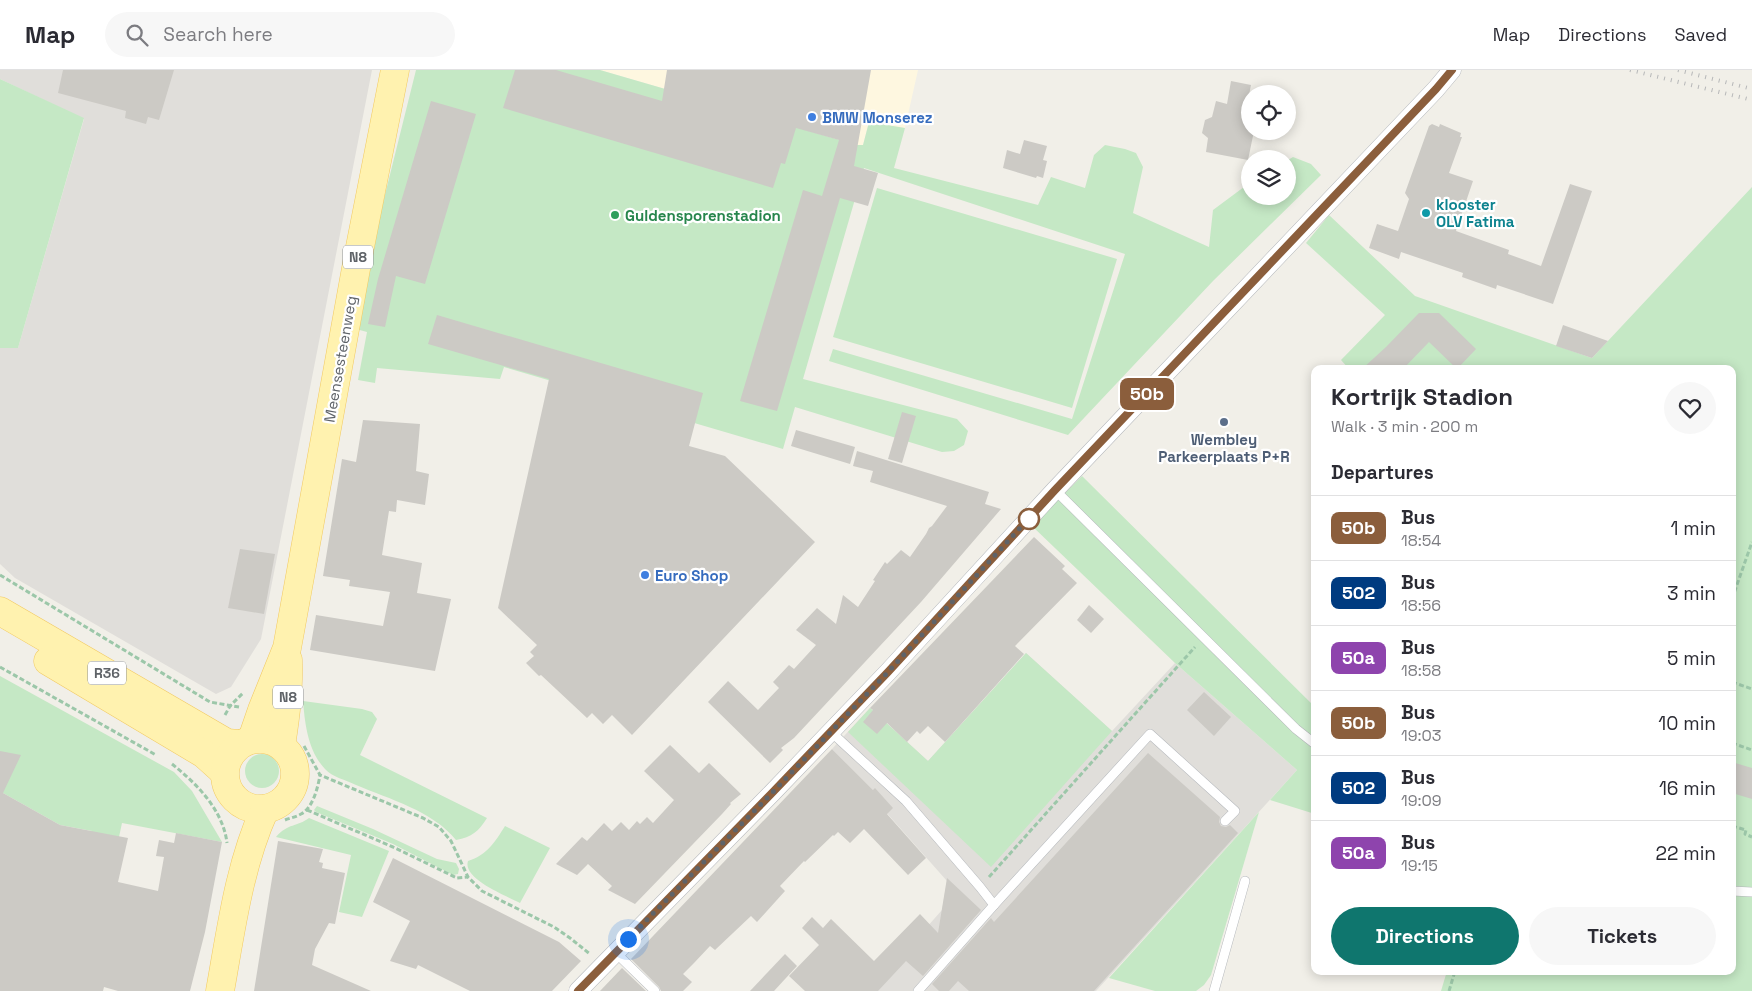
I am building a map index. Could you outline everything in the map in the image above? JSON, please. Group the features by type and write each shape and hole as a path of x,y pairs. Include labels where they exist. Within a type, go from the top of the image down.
{"main road":[{"name":"Meensesteenweg","path":"281,745 289,684 287,648 358,252 395,70"},
{"name":"R36","path":"0,611 227,742 271,740 281,745"},
{"name":"R36","path":"0,631 204,754 224,772 226,785 234,799 230,827"},
{"name":"Meensesteenweg","path":"246,742 287,648"},
{"name":"R36","path":"134,712 147,730 163,740 197,768 222,799 230,827 237,896"},
{"path":"224,772 229,756 246,742"},
{"path":"234,799 246,807 274,815 279,804 291,791 295,782 295,770 290,755 281,745"},
{"name":"R36","path":"220,991 237,896 255,830 274,815"}],"street":[{"path":"578,991 831,732 1055,490 1203,336 1452,70"}],"lane":[{"path":"1055,490 1296,729 1311,741"},
{"path":"831,732 906,801 994,904"},
{"path":"918,991 994,904 1150,734 1235,811 1225,821"},
{"path":"1214,991 1245,881"},
{"path":"1736,891 1752,892"},
{"path":"615,952 655,991"}],"path":[{"path":"1736,587 1752,542"},
{"path":"0,575 210,702 230,706"},
{"path":"980,887 1203,637"},
{"path":"0,667 172,764 191,779 206,795 230,827"},
{"path":"1736,683 1752,689"},
{"path":"1736,745 1752,750"},
{"path":"274,815 300,815 307,810 319,783 320,775 432,823 445,832 468,877 482,891 554,927 589,953"},
{"path":"307,810 393,847 457,878 468,877"},
{"path":"1736,827 1746,830 1745,834 1752,836"},
{"path":"1449,991 1454,975"}],"shaded area":[{"path":"0,70 372,70 261,639 231,687 216,694 15,578 0,564 0,348 18,348 84,119 0,79"},
{"name":"BMW Monserez","path":"600,70 918,70 905,128 869,122 863,145 857,145"},
{"path":"1026,653 1112,731 1175,663 1297,770 1096,991 844,991 903,954 942,910 947,881 869,793 873,790 832,749 870,708 928,761"}],"green space":[{"name":"Guldensporenstadion","path":"416,70 600,70 857,145 863,145 869,122 905,128 894,168 1038,205 1051,177 1085,188 1094,155 1105,145 1125,149 1136,153 1143,167 1133,213 1209,247 1213,210 1241,189 1241,205 1290,205 1213,281 1068,435 829,361 833,349 1072,419 1125,254 864,168 803,379 957,419 968,431 964,445 954,451 942,452 795,407 783,449 504,367 500,379 377,368 375,383 358,380 367,332 356,329 368,263"},
{"path":"0,79 84,118 18,348 0,348"},
{"name":"Guldensporenstadion","path":"1296,158 1311,164 1321,175 1296,200"},
{"path":"1752,187 1752,991 1441,991 1446,975 1736,975 1736,365 1345,365 1341,360 1385,315 1306,243 1329,215 1415,296 1592,358"},
{"path":"877,188 1117,259 1072,408 833,337"},
{"path":"1082,476 1311,703 1311,813 1270,800 1297,770 1175,663 1032,526"},
{"path":"1026,653 1112,731 991,867 848,732 870,708 928,761"},
{"path":"0,676 174,772 192,791 222,842 122,823 119,837 82,876 92,831 60,825 3,793 0,751"},
{"path":"303,701 372,712 377,719 360,755 487,818 484,823 471,835 456,840 435,821 410,807 331,774 319,762 311,746 306,728"},
{"path":"262,754 274,759 279,771 274,783 262,788 250,783 245,771 250,759"},
{"path":"317,806 373,829 437,859 456,863 459,869 458,874 453,875 393,844 316,812 314,810"},
{"path":"1259,812 1211,975 1204,985 1196,991 1155,991 1109,978"},
{"path":"309,818 389,851 362,917 339,912 351,855 276,837 285,829"},
{"path":"505,826 550,848 520,903 478,880 468,868 468,861 485,852 494,843"}],"building":[{"path":"63,70 174,70 159,120 148,117 146,124 125,118 126,111 58,93"},
{"path":"515,70 556,70 662,101 667,70 871,70 854,166 878,173 868,206 840,198 777,411 740,401 803,190 822,196 839,140 796,128 785,164 781,163 773,188 503,108"},
{"path":"1231,81 1251,85 1241,85 1241,140 1252,140 1250,150 1241,150 1241,159 1206,152 1208,138 1202,133 1205,120 1212,117 1216,101 1227,104"},
{"path":"431,101 476,114 425,284 396,276 385,327 368,324 378,279"},
{"name":"klooster OLV Fatima","path":"1432,124 1439,127 1440,124 1461,133 1460,137 1462,137 1449,173 1473,181 1456,231 1509,250 1508,254 1541,266 1570,184 1592,191 1553,304 1497,285 1496,289 1462,277 1463,273 1401,252 1399,259 1369,248 1377,224 1398,231 1409,199 1405,193 1429,126"},
{"path":"1024,140 1047,146 1043,160 1047,161 1043,178 1037,176 1036,178 1003,168 1007,150 1020,154"},
{"path":"1419,313 1439,313 1476,349 1461,365 1453,365 1429,342 1407,365 1366,365"},
{"name":"Euro Shop","path":"437,315 703,393 689,446 725,456 815,542 632,735 612,715 603,724 592,713 587,718 541,675 539,676 526,663 534,656 530,652 537,645 498,608 549,379 428,344"},
{"path":"1563,325 1608,341 1592,358 1556,346"},
{"path":"902,412 916,416 902,463 888,459"},
{"path":"363,420 420,424 416,471 429,474 425,505 397,500 396,512 389,511 382,555 422,563 417,593 451,599 435,671 310,650 316,615 383,626 390,592 349,586 350,580 323,576 342,459 356,462"},
{"path":"796,430 855,447 850,464 791,446"},
{"path":"857,451 989,492 985,504 1001,509 921,602 794,738 781,748 783,750 770,763 708,702 728,681 758,710 779,688 773,682 789,665 794,669 816,645 796,630 817,608 836,624 843,595 858,607 885,562 887,564 901,550 910,557 929,528 947,506 870,482 873,471 853,466"},
{"path":"1034,537 1065,566 1062,569 1077,583 1015,646 1024,654 945,742 928,726 920,734 917,731 907,742 887,723 877,734 863,722 873,710 870,708"},
{"path":"240,549 275,554 264,614 228,608"},
{"path":"1089,605 1104,619 1091,633 1077,620"},
{"path":"1204,692 1231,717 1214,736 1187,710"},
{"path":"670,745 699,773 709,763 741,794 730,803 722,814 635,904 608,890 612,886 588,864 577,875 556,864 582,837 587,841 604,823 612,831 621,822 629,830 637,821 640,824 647,817 653,823 674,800 644,771"},
{"path":"832,749 873,790 875,788 893,808 887,814 926,858 908,875 864,829 850,843 838,832 804,861 780,886 785,891 757,922 751,916 715,950 710,946 683,974 692,982 683,991 661,991 631,959"},
{"path":"0,751 21,755 3,793 60,825 128,838 118,882 158,891 164,857 156,856 159,840 174,843 176,833 222,842 205,932 190,991 118,991 104,987 103,991 0,991"},
{"path":"1148,753 1220,817 1219,822 1221,826 1226,827 1230,825 1238,833 1094,991 969,991 958,981 949,991 939,991 932,984 991,918 994,922"},
{"path":"1736,763 1752,768 1752,799 1736,794"},
{"path":"278,841 323,849 319,862 323,863 322,868 345,873 335,924 329,923 315,949 312,965 371,991 254,991"},
{"path":"393,858 559,942 581,961 552,991 470,991 418,965 416,969 390,961 410,921 373,902"},
{"path":"947,878 981,910 923,976 906,961 878,991 805,991 789,976 819,945 802,928 812,917 823,928 831,919 874,961 920,914 938,933"},
{"path":"785,954 797,966 774,991 750,991"},
{"path":"622,968 646,991 600,991"}],"railway":[{"path":"1630,70 1752,100"},
{"path":"1678,70 1752,89"}],"bus line":[{"name":"50b","path":"578,991 888,672 1055,490 1203,336 1452,70"}],"place":[{"name":"BMW Monserez","path":"812,117"},
{"name":"klooster OLV Fatima","path":"1426,213"},
{"name":"Guldensporenstadion","path":"615,215"},
{"name":"Wembley Parkeerplaats P+R","path":"1224,422"},
{"name":"Euro Shop","path":"645,575"}],"route":[{"path":"628,939 888,672 1031,516 1029,519"}]}
